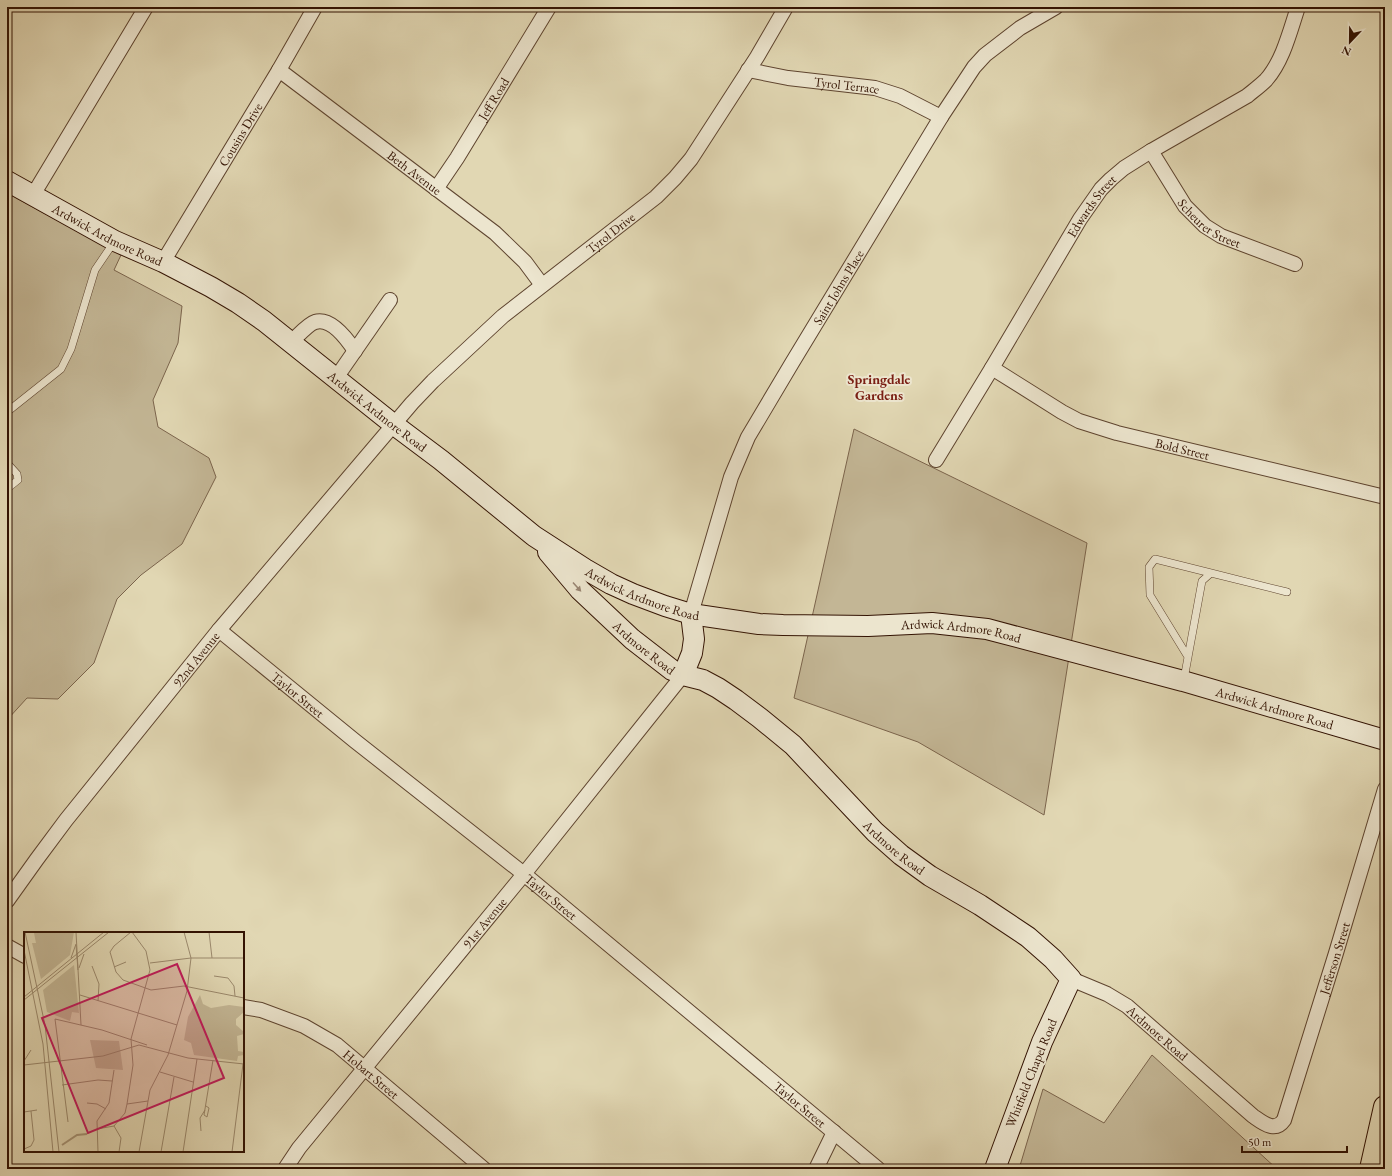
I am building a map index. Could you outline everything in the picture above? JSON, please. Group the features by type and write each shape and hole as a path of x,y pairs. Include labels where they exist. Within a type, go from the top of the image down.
{"highway":[{"path":"1371,1169 1385,1107"}],"street":[{"path":"33,195 146,7"},
{"name":"Cousins Drive","path":"163,262 279,70 315,7"},
{"name":"Jeff Road","path":"436,189 457,158 549,7"},
{"name":"Tyrol Drive","path":"393,424 433,381 503,316 656,197 675,178 695,153 764,46 786,7"},
{"name":"Saint Johns Place","path":"691,614 725,495 733,471 748,437 964,80 985,55 1020,28 1056,7"},
{"name":"Edwards Street","path":"936,460 1089,205 1111,178 1124,168 1247,96 1266,80 1283,50 1298,7"},
{"name":"Beth Avenue","path":"279,70 495,233 525,262 542,285"},
{"name":"Tyrol Terrace","path":"748,70 782,77 875,88 900,96 941,117"},
{"name":"Scheurer Street","path":"1151,151 1185,206 1205,226 1221,236 1295,264"},
{"name":"Ardwick Ardmore Road","path":"7,181 115,241 163,262 238,303 264,321 393,424 441,460 534,536 611,584 665,606 691,614 759,624 868,626 932,623 987,629 1183,681 1385,740"},
{"path":"336,378 390,300"},
{"path":"291,342 314,322 325,321 332,326 355,351"},
{"name":"Bold Street","path":"992,368 1079,421 1117,433 1385,497"},
{"name":"92nd Avenue","path":"7,900 66,820 219,630 393,424"},
{"name":"Ardmore Road","path":"534,536 580,590 632,639 662,664 683,675 703,680 718,688 754,713 793,745 875,832 901,855 930,876 980,905 1028,937 1053,959 1071,979 1107,994 1127,1006 1253,1116 1268,1125 1277,1127 1281,1125"},
{"path":"683,675 692,653 694,639 691,614"},
{"name":"Taylor Street","path":"219,630 349,736 524,874 878,1169"},
{"name":"91st Avenue","path":"285,1169 299,1148 524,874 683,675"},
{"name":"Jefferson Street","path":"1281,1125 1284,1120 1322,1001 1385,789"},
{"path":"7,946 24,955"},
{"name":"Whitfield Chapel Road","path":"994,1169 1042,1042 1071,979"},
{"name":"Hobart Street","path":"244,1006 261,1010 304,1026 337,1045 484,1169"},
{"path":"816,1169 834,1132"}],"lane":[{"path":"7,412 61,369 70,349 95,270 115,241"},
{"path":"7,463 17,474 18,480 7,488"},
{"path":"1188,657 1150,595 1149,567 1155,559 1287,592"},
{"path":"1183,681 1202,581 1211,573"}],"shaded area":[{"path":"7,193 121,255 114,270 182,306 178,343 153,400 158,427 209,458 216,477 182,544 141,575 117,599 94,663 58,699 27,698 7,720"},
{"path":"854,429 1087,543 1044,815 918,742 794,698"},
{"path":"1152,1055 1277,1169 1019,1169 1043,1089 1104,1123"}],"district":[{"name":"Springdale Gardens","path":"879,388"}]}
